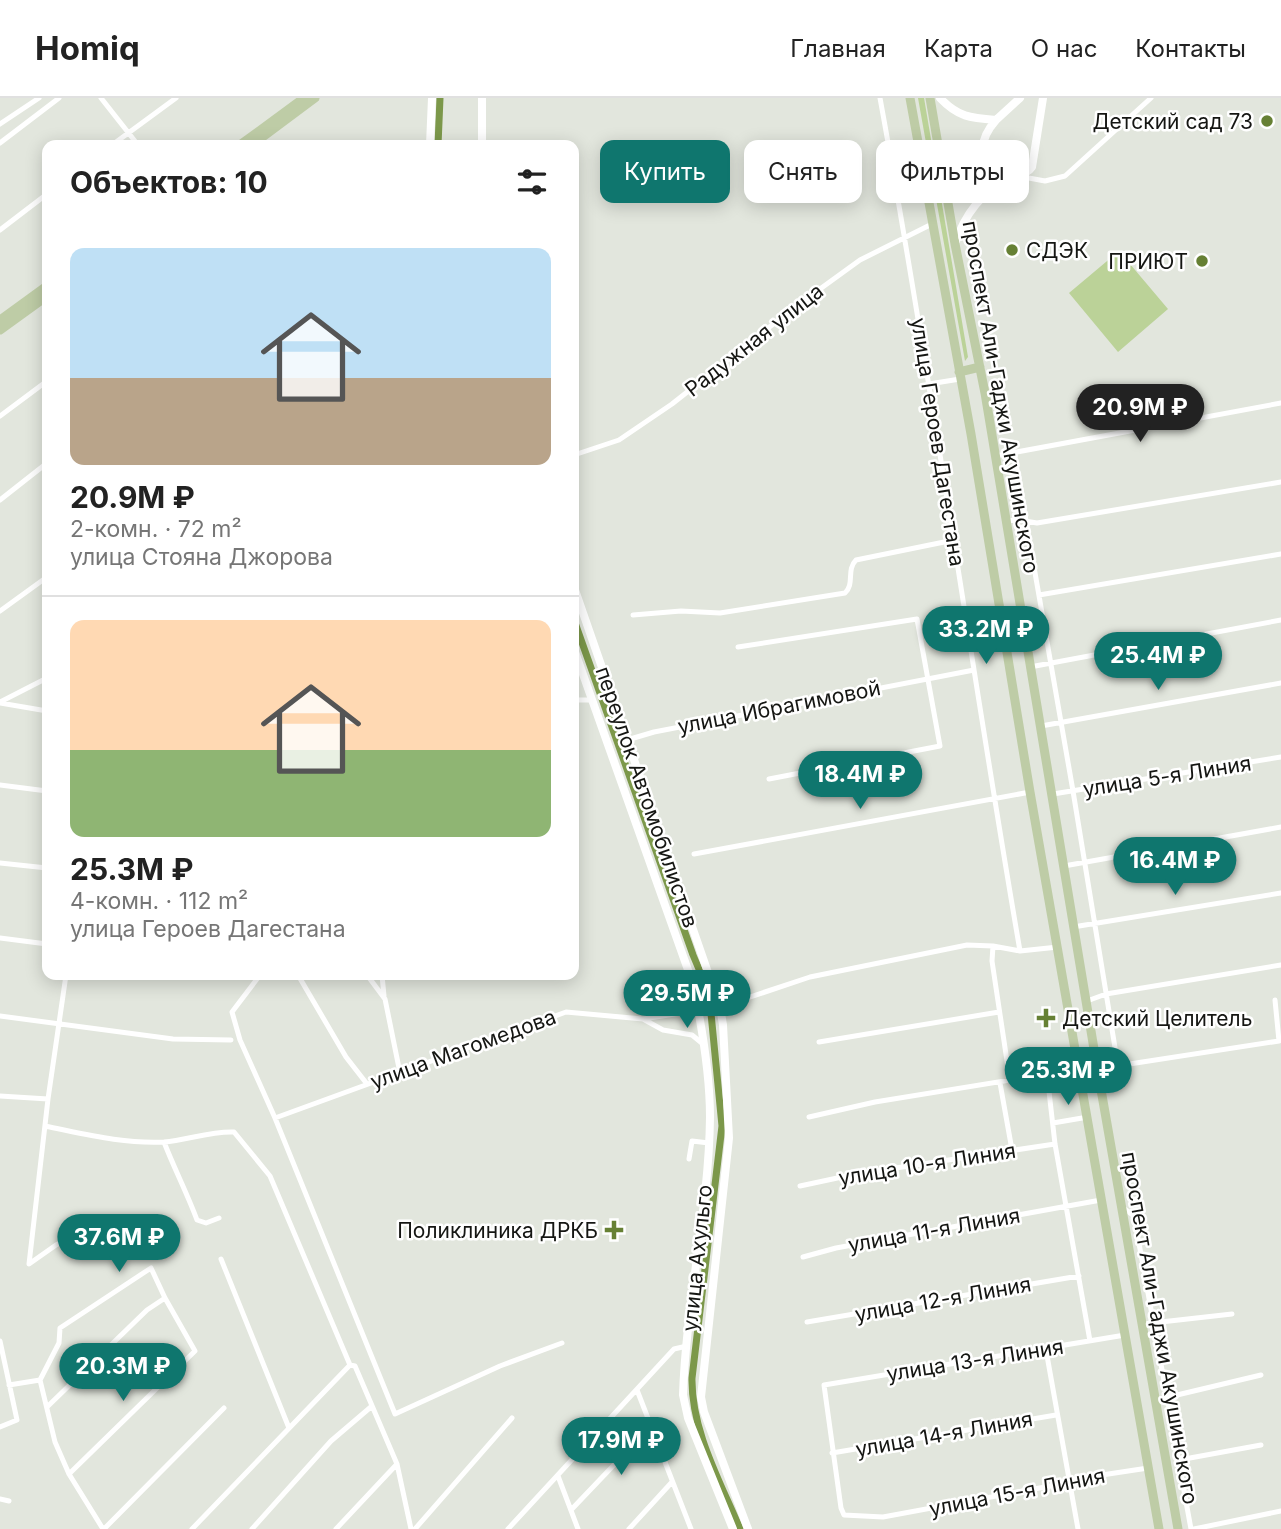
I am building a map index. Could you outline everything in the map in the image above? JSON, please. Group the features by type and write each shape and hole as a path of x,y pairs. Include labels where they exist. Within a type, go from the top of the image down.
{"main road":[{"path":"247,140 304,98"},
{"path":"259,140 315,98"},
{"path":"430,140 432,98"},
{"path":"482,98 482,140"},
{"name":"проспект Али-Гаджи Акушинского","path":"910,98 934,223 1159,1529"},
{"name":"проспект Али-Гаджи Акушинского","path":"930,98 980,368 1097,1069 1178,1529"},
{"path":"940,98 956,112 970,118 996,120"},
{"path":"984,140 996,120 1020,98"},
{"path":"1029,170 1034,162 1043,98"},
{"path":"955,244 963,221 978,203"},
{"path":"0,320 42,290"},
{"path":"0,330 42,300"},
{"path":"959,375 980,368"},
{"path":"994,577 998,568 1004,567 1014,573"},
{"name":"переулок Автомобилистов","path":"579,601 720,1007 729,1138 701,1396 704,1412 748,1529"},
{"path":"579,663 700,1009"},
{"name":"улица Ахульго","path":"700,1009 709,1092 709,1143 687,1346 684,1403 733,1529"},
{"path":"1103,1211 1109,1216 1114,1215 1121,1206"},
{"path":"1154,1502 1157,1494 1172,1497"}],"street":[{"path":"0,124 39,98"},
{"path":"0,143 59,98"},
{"path":"102,98 134,140"},
{"path":"119,140 176,98"},
{"name":"улица Героев Дагестана","path":"880,98 906,236 1020,951"},
{"path":"1029,178 1045,181 1065,176 1151,98"},
{"path":"0,230 42,198"},
{"name":"Радужная улица","path":"579,453 619,440 672,404 860,260 934,223"},
{"path":"929,384 959,375"},
{"path":"0,416 42,385"},
{"path":"995,456 1281,403"},
{"path":"1014,452 1118,1066"},
{"path":"0,500 42,467"},
{"path":"1005,521 1037,523 1281,482"},
{"path":"633,615 681,611 720,613 845,593 850,588 850,569 856,560 954,540"},
{"path":"1039,595 1281,554"},
{"path":"0,611 42,581"},
{"path":"738,647 917,619 940,746 769,779"},
{"path":"1030,667 1281,620"},
{"name":"улица Ибрагимовой","path":"627,740 654,732 974,670"},
{"path":"0,703 42,681"},
{"path":"1041,726 1281,683"},
{"path":"579,699 592,700"},
{"path":"0,703 42,710"},
{"name":"улица 5-я Линия","path":"1053,794 1281,757"},
{"path":"0,785 42,790"},
{"path":"694,854 1030,792"},
{"path":"1063,866 1281,827"},
{"path":"0,863 42,867"},
{"path":"1073,927 1281,893"},
{"path":"0,938 42,943"},
{"path":"720,1007 810,977 967,946 993,946 1020,951 1058,947"},
{"path":"993,946 992,961 1010,1081"},
{"path":"1087,1001 1106,995 1281,965"},
{"path":"65,980 48,1098 29,1264 56,1245 99,1223"},
{"path":"256,980 232,1012 240,1040 275,1118 395,1414 500,1366 562,1343"},
{"path":"301,980 346,1057 367,1084"},
{"path":"371,980 385,999"},
{"path":"383,980 400,1073"},
{"path":"1097,1069 1279,1041 1275,1000"},
{"name":"улица Магомедова","path":"275,1118 566,1012 643,1019 720,1007"},
{"path":"819,1042 999,1012"},
{"path":"0,1016 173,1039 230,1040"},
{"path":"643,1019 663,1030 692,1035 704,1045"},
{"path":"809,1117 875,1102 1046,1074 1055,1144 1090,1341"},
{"path":"1000,1083 1012,1150"},
{"path":"0,1096 48,1098"},
{"path":"1053,1123 1088,1117"},
{"path":"45,1126 107,1140 164,1142 225,1132 234,1132 239,1137 270,1176 333,1330 353,1366 397,1464 413,1529"},
{"path":"689,1159 692,1141 709,1143"},
{"path":"164,1142 197,1220 206,1223 219,1218"},
{"name":"улица 10-я Линия","path":"800,1186 856,1174 1055,1144"},
{"name":"улица 11-я Линия","path":"803,1257 836,1248 1101,1200"},
{"path":"1121,1206 1134,1216 1192,1529 1281,1511"},
{"path":"221,1259 289,1428"},
{"path":"69,1474 195,1351 151,1268 60,1328 59,1343 40,1380 55,1442 69,1474 104,1529 224,1408"},
{"name":"улица 12-я Линия","path":"807,1322 1079,1276"},
{"path":"46,1408 147,1310 165,1298"},
{"path":"1143,1324 1232,1314"},
{"name":"улица 13-я Линия","path":"832,1453 824,1385 1125,1335"},
{"path":"0,1341 17,1420 0,1427"},
{"path":"508,1529 674,1349 687,1346"},
{"path":"1046,1350 1078,1529"},
{"path":"192,1529 353,1366"},
{"path":"1156,1400 1261,1375"},
{"path":"9,1385 40,1380"},
{"path":"637,1390 691,1529"},
{"path":"252,1529 331,1441 372,1406"},
{"name":"улица 14-я Линия","path":"832,1453 1056,1415"},
{"path":"413,1529 512,1418"},
{"path":"571,1510 651,1426"},
{"path":"1179,1460 1261,1445"},
{"name":"улица 15-я Линия","path":"832,1453 844,1515 883,1517 1056,1485 1069,1480 1148,1468"},
{"path":"336,1529 397,1464"},
{"path":"558,1476 578,1529"},
{"path":"629,1529 672,1482"},
{"path":"0,1499 9,1501"}],"green space":[{"path":"918,98 924,98 931,140 926,140"},
{"path":"937,203 942,203 968,357 965,361"},
{"path":"1119,251 1168,309 1118,352 1069,293"}],"waterway":[{"path":"438,140 440,98"},
{"path":"579,634 693,955 709,993 722,1126 692,1378 693,1397 701,1436 740,1529"}],"place":[{"name":"Детский сад 73","path":"1267,121"},
{"name":"СДЭК","path":"1012,250"},
{"name":"ПРИЮТ","path":"1202,261"},
{"name":"Детский Целитель","path":"1046,1018"},
{"name":"Поликлиника ДРКБ","path":"614,1230"}]}
